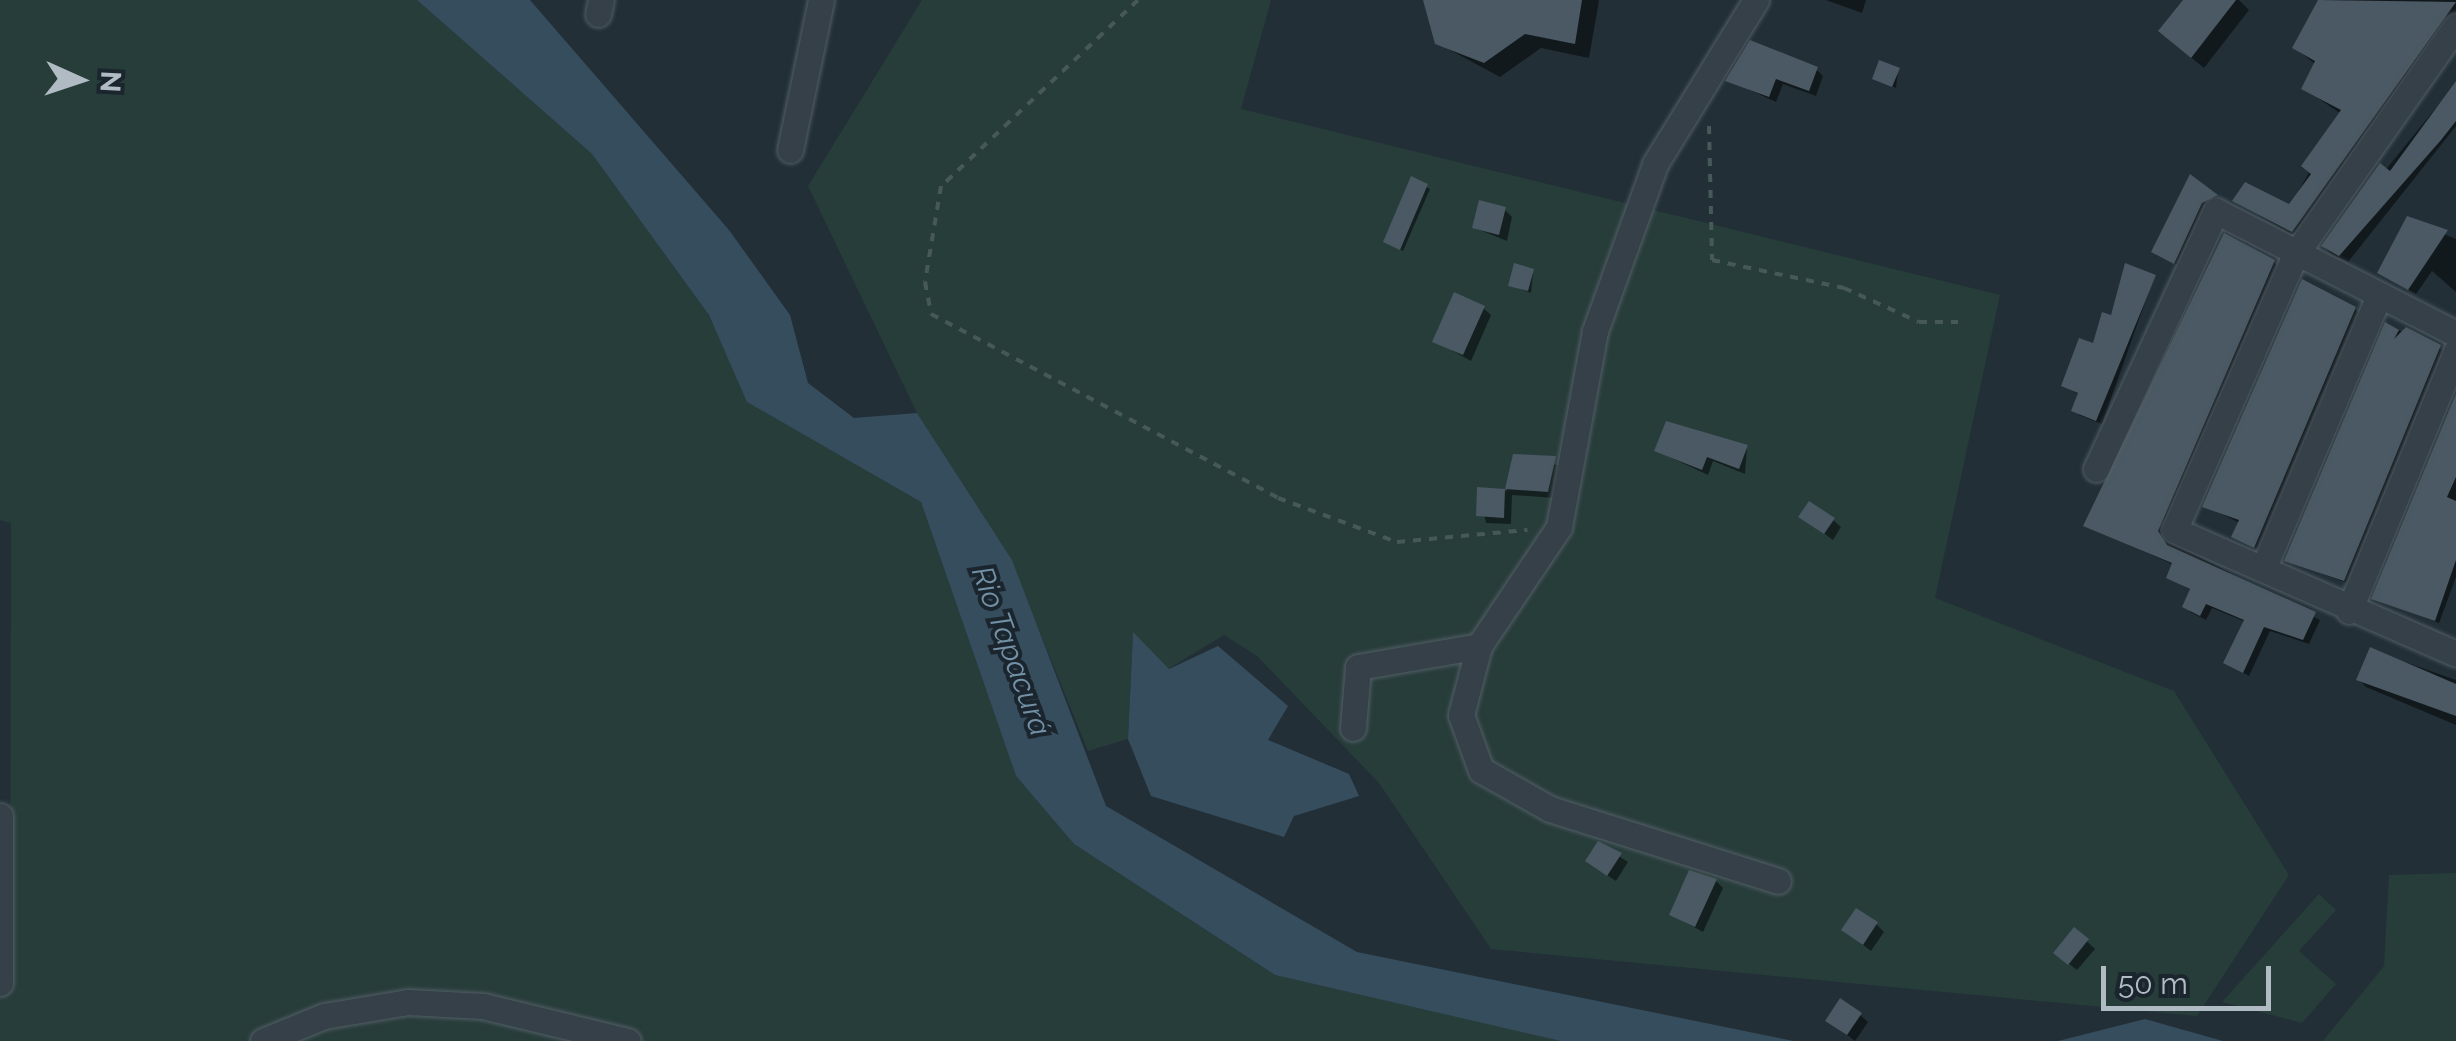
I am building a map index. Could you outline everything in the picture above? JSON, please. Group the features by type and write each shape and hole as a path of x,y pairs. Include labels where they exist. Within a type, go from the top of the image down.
{"street":[{"path":"790,150 821,0"},
{"path":"1756,0 1656,164 1596,331 1559,527 1479,646 1461,716 1481,770 1550,809 1778,881"},
{"path":"2454,649 2349,611 2174,530 2295,255 2456,26"},
{"path":"2096,469 2216,211 2376,300 2456,334"},
{"path":"2263,569 2376,300"},
{"path":"2349,611 2456,351"},
{"path":"1353,728 1358,667 1479,646"},
{"path":"0,816 2,977"},
{"path":"262,1041 324,1016 408,1002 483,1006 628,1041"}],"path":[{"path":"1138,0 942,186 925,282 931,314 1278,498 1397,542 1559,527"},
{"path":"1709,123 1712,260 1844,288 1919,322 1958,322"}],"green space":[{"path":"0,0 417,0 592,154 709,315 748,402 921,502 1016,776 1074,844 1275,975 1567,1041 0,1041 0,993 10,980 11,523 0,520"},
{"path":"922,0 1271,0 1241,109 2000,295 1935,598 2174,691 2289,875 2197,1016 1491,949 1379,783 1257,656 1224,635 1168,669 1133,633 1128,739 1088,751 1008,554 917,413 808,186"},
{"path":"2456,873 2456,1041 2323,1041 2384,966 2389,875"},
{"path":"2319,894 2336,910 2299,951 2336,984 2302,1023 2222,1002"}],"water":[{"name":"Rio Tapacurá","path":"417,0 530,0 729,230 790,315 808,383 854,418 917,413 1012,560 1106,806 1357,952 1794,1041 1561,1041 1275,975 1074,844 1016,776 921,502 747,402 709,315 592,154"},
{"path":"1133,632 1169,669 1218,646 1288,706 1268,740 1349,774 1359,796 1294,816 1284,837 1151,796 1128,739"},
{"path":"2145,1019 2223,1041 2058,1041"}],"building":[{"path":"1423,0 1582,0 1575,44 1525,34 1484,63 1435,44"},
{"path":"2183,0 2236,0 2191,58 2158,31"},
{"path":"2318,0 2456,2 2292,232 2232,201 2245,182 2289,204 2311,174 2301,166 2341,110 2301,89 2315,61 2292,48"},
{"path":"1750,40 1818,67 1809,91 1776,79 1769,97 1725,81"},
{"path":"1879,60 1900,68 1892,87 1872,79"},
{"path":"2456,81 2456,121 2441,140 2339,256 2321,246 2380,163 2390,171"},
{"path":"2190,174 2218,195 2202,203 2174,264 2151,252"},
{"path":"1411,176 1428,184 1400,250 1383,242"},
{"path":"1479,200 1506,207 1499,235 1472,228"},
{"path":"2407,216 2448,230 2408,290 2377,273"},
{"path":"2224,233 2275,260 2158,531 2167,545 2316,612 2303,640 2264,627 2243,673 2223,663 2244,620 2206,604 2200,616 2182,607 2190,589 2166,578 2172,563 2083,526"},
{"path":"1514,263 1534,269 1528,291 1508,286"},
{"path":"2125,263 2156,275 2096,421 2071,411 2078,393 2061,386 2079,338 2093,343 2102,312 2111,315"},
{"path":"2302,279 2356,307 2254,548 2231,537 2239,520 2202,507"},
{"path":"1454,292 1485,306 1463,355 1432,342"},
{"path":"2385,322 2399,330 2394,339 2406,327 2441,345 2344,581 2284,561"},
{"path":"2456,394 2456,477 2447,497 2456,501 2456,560 2435,621 2371,599"},
{"path":"1666,421 1748,445 1739,469 1707,457 1702,470 1654,451"},
{"path":"1513,454 1556,456 1548,492 1505,489"},
{"path":"1477,487 1505,489 1504,518 1476,516"},
{"path":"1809,501 1835,518 1824,534 1798,517"},
{"path":"2370,647 2456,684 2456,716 2356,680"},
{"path":"1598,841 1622,853 1607,876 1585,861"},
{"path":"1689,870 1717,879 1695,927 1669,915"},
{"path":"1856,908 1878,922 1863,945 1841,930"},
{"path":"2074,927 2089,939 2068,965 2053,953"},
{"path":"1840,998 1862,1013 1847,1035 1825,1021"}]}
